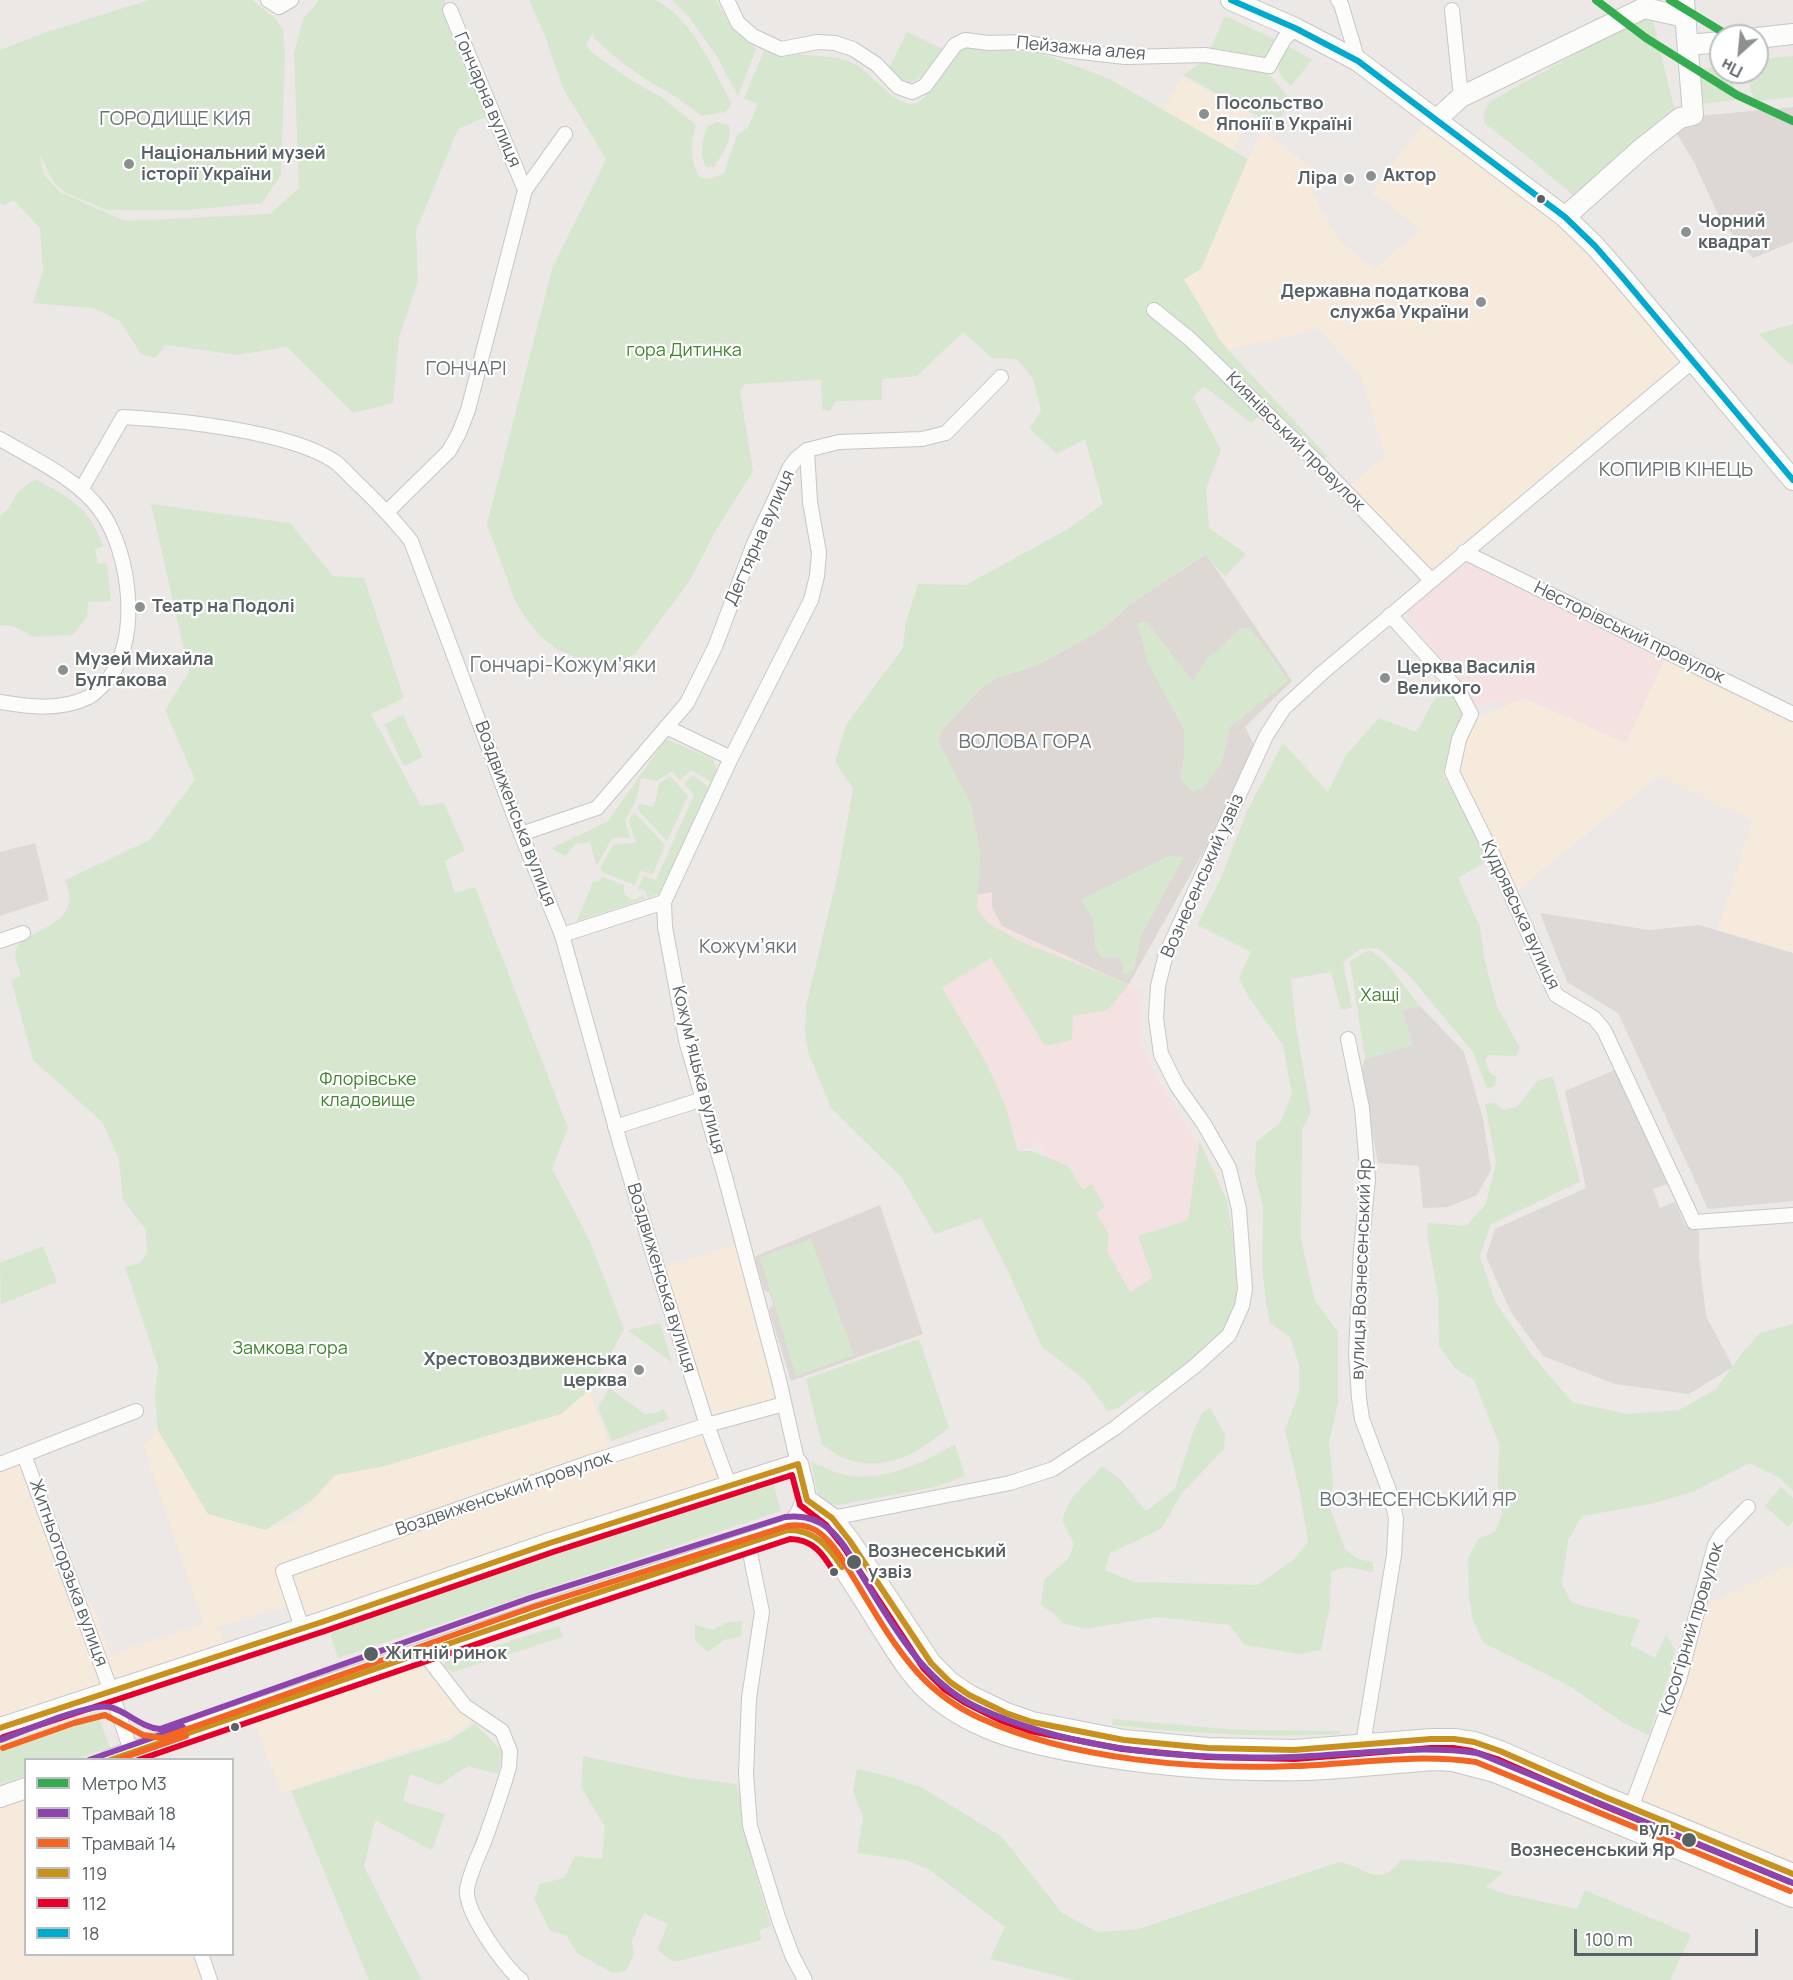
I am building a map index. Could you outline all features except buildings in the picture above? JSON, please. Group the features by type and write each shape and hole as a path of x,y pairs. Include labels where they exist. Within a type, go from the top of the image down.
{"main road":[{"path":"1231,0 1295,28 1358,61 1565,217 1595,246 1694,360 1793,480"},
{"path":"1437,119 1461,98 1644,8 1685,8 1693,115 1680,118 1672,124 1565,217"},
{"path":"1769,37 1793,34"},
{"path":"1688,45 1709,43"},
{"path":"0,1728 550,1543 798,1464 807,1500 832,1518 850,1541 930,1663 969,1695 1006,1713 1032,1722 1076,1731 1208,1748 1294,1750 1431,1739 1474,1742 1793,1874"},
{"path":"788,1530 796,1521 807,1500"},
{"path":"133,1756 423,1652 788,1530 806,1530 821,1539 832,1551 904,1663 927,1690 964,1716 1001,1734 1036,1744 1110,1758 1149,1764 1223,1770 1311,1770 1435,1760 1453,1761 1495,1772 1793,1897"},
{"path":"0,1797 24,1789"}],"street":[{"name":"Пейзажна алея","path":"727,0 738,23 753,36 781,49 818,42 853,49 876,64 898,87 912,92 925,86 955,45 965,40 989,43 1025,42 1064,50 1125,57 1204,55 1269,66 1284,39 1295,28"},
{"path":"1338,0 1358,61"},
{"name":"Гончарна вулиця","path":"450,10 525,190"},
{"path":"1452,10 1461,98"},
{"name":"Гончарна вулиця","path":"388,512 449,451 459,434 468,410 525,190 565,134"},
{"name":"Киянівський провулок","path":"1154,310 1190,339 1321,466 1431,580"},
{"name":"Вознесенський узвіз","path":"832,1518 1010,1483 1053,1469 1115,1428 1204,1359 1229,1335 1242,1306 1245,1289 1237,1198 1229,1168 1204,1124 1166,1066 1160,1051 1155,1018 1161,970 1166,954 1266,736 1284,708 1431,580 1694,360"},
{"name":"Дегтярна вулиця","path":"521,834 597,808 687,703 715,647 753,546 790,467 796,459 807,450 839,442 922,439 946,433 1001,377"},
{"name":"Воздвиженська вулиця","path":"81,490 123,417 162,419 281,440 334,461 388,512 411,541 521,834 562,935 615,1128 707,1425 729,1485"},
{"path":"0,439 81,490 100,510 113,533 122,560 127,589 128,627 123,656 110,678 91,696 64,705 38,708 0,702"},
{"name":"Кожумʼяцька вулиця","path":"798,1464 745,1254 686,1040 665,927 664,902 731,758 811,600 817,576 819,553 810,502 807,450"},
{"name":"Несторівський провулок","path":"1464,552 1793,714"},
{"name":"Кудрявська вулиця","path":"1390,615 1453,685 1472,714 1459,739 1452,772 1492,853 1556,995 1594,1018 1604,1030 1694,1222 1793,1215"},
{"path":"666,727 731,758"},
{"path":"562,935 664,902"},
{"path":"0,941 23,933"},
{"name":"вулиця Вознесенський Яр","path":"1348,1039 1362,1108 1368,1179 1361,1250 1356,1353 1359,1398 1362,1419 1390,1493 1396,1518 1394,1555 1363,1744"},
{"path":"615,1128 703,1099"},
{"name":"Воздвиженський провулок","path":"302,1628 283,1571 588,1463 707,1425 784,1404"},
{"path":"0,1464 136,1411"},
{"name":"Житньоторзька вулиця","path":"24,1455 133,1756"},
{"name":"Косогірний провулок","path":"1623,1826 1679,1680 1715,1545 1720,1535 1748,1507"},
{"path":"748,1543 762,1612 749,1698 746,1774 750,1826 779,1920 792,1955 805,1980"},
{"path":"423,1652 465,1706 502,1731 510,1750 509,1767 467,1894 469,1904 486,1936 510,1972 521,1980"},
{"path":"202,1956 210,1980"}],"shaded area":[{"path":"1181,77 1252,114 1231,153 1161,114"},
{"path":"1793,107 1793,242 1753,258 1721,221 1695,164 1673,127 1699,116"},
{"path":"1422,125 1551,218 1576,240 1681,358 1680,366 1429,572 1348,487 1385,455 1361,378 1319,328 1228,350 1184,279 1263,131 1322,176 1312,191 1324,214 1340,241 1374,269 1421,229 1372,193"},
{"path":"1206,554 1292,681 1245,727 1254,745 1254,752 1205,849 1129,984 1022,942 977,908 938,740 941,731 980,689 996,678 1035,666 1103,629 1130,604"},
{"path":"1463,562 1473,563 1666,657 1626,743 1524,698 1504,706 1495,700 1474,709 1458,685 1460,682 1403,612"},
{"path":"1666,657 1793,721 1793,953 1717,930 1752,821 1658,776 1514,893 1457,762 1473,719 1523,698 1626,743"},
{"path":"35,843 49,900 0,916 0,852"},
{"path":"992,892 992,907 1002,926 1144,992 1140,1005 1140,1040 1161,1084 1219,1178 1226,1201 1142,1319 1039,1143 1020,1151 983,1073 908,934 951,900"},
{"path":"1540,913 1649,930 1699,925 1793,953 1793,1201 1708,1209 1618,1013 1567,982"},
{"path":"1420,1006 1464,1052 1483,1119 1491,1170 1477,1195 1448,1207 1423,1208 1419,1166 1378,1163 1361,1072 1365,1059 1412,1045 1402,1010"},
{"path":"1617,1069 1667,1184 1653,1189 1660,1208 1675,1202 1685,1225 1699,1230 1699,1256 1706,1316 1733,1367 1689,1394 1615,1384 1543,1356 1511,1312 1486,1257 1495,1229 1586,1188 1565,1091"},
{"path":"880,1205 923,1334 791,1381 769,1310 773,1304 769,1292 764,1290 755,1260 756,1256"},
{"path":"737,1244 778,1395 775,1400 714,1418 709,1415 662,1267"},
{"path":"588,1390 615,1458 705,1429 723,1480 298,1621 290,1606 218,1627 227,1653 0,1722 0,1471 19,1464 70,1605 90,1598 110,1654 203,1623 143,1446 158,1430 208,1514 265,1530 295,1520 335,1475 381,1467 560,1414"},
{"path":"1793,1563 1793,1867 1639,1801 1701,1607"},
{"path":"423,1659 476,1721 446,1738 281,1793 253,1721"},
{"path":"24,1796 24,1956 196,1956 205,1980 0,1980 0,1804"}],"green space":[{"path":"149,0 252,0 276,19 283,30 285,55 281,175 262,203 188,210 108,210 68,194 54,183 39,153 44,175 60,192 125,221 270,214 299,188 294,53 303,19 319,0 444,0 491,115 458,129 416,231 418,281 399,337 393,403 353,413 287,347 236,355 166,345 155,358 141,354 120,321 93,308 33,303 43,271 40,228 14,200 2,206 0,202 0,50 47,32"},
{"name":"гора Дитинка","path":"529,0 656,0 681,19 700,45 731,102 730,108 725,112 702,116 622,63 594,38 593,32 586,45 590,51 632,81 660,96 696,125 692,145 693,158 699,177 706,179 724,173 737,135 748,127 758,104 744,98 764,51 840,58 859,66 892,96 908,104 918,103 926,96 952,54 969,45 1027,48 1110,79 1248,159 1201,269 1184,279 1220,341 1327,456 1322,461 1268,409 1251,423 1204,386 1193,397 1221,450 1206,489 1209,528 1246,554 1225,577 1205,554 1130,604 1103,629 1035,666 996,678 980,689 941,731 938,740 971,804 980,853 977,908 988,923 1022,942 1129,984 1108,1010 1073,1016 1072,1040 1045,1046 991,958 942,988 987,1064 1006,1107 1018,1151 1032,1151 1068,1166 1082,1189 1092,1184 1105,1207 1096,1213 1109,1234 1107,1251 1130,1292 1153,1278 1138,1236 1188,1220 1199,1140 1227,1200 1236,1256 1237,1300 1224,1333 1200,1356 1147,1396 1142,1390 1118,1408 1108,1411 1084,1379 1042,1347 981,1218 935,1234 901,1177 831,1108 808,1052 805,1034 806,1006 839,869 853,788 835,762 846,725 903,648 906,621 918,584 966,585 1068,529 1103,504 1085,439 1057,454 1029,428 1041,411 1033,379 1017,359 992,358 963,332 917,376 882,379 882,400 836,401 830,411 822,409 821,380 745,384 740,391 753,471 715,532 689,582 635,654 606,668 590,665 557,649 541,637 526,619 514,598 487,524 552,269 606,159 563,88 543,31"},
{"path":"672,0 716,0 730,25 756,49 738,96 715,53 688,16"},
{"path":"1225,16 1278,41 1266,61 1208,54"},
{"path":"1644,16 1652,17 1676,116 1574,196 1484,123 1484,113 1489,102"},
{"path":"907,32 943,49 922,76 910,82 904,82 888,70"},
{"path":"1286,45 1312,60 1291,86 1278,67"},
{"path":"1793,56 1793,97 1757,101 1754,98 1750,84 1769,84 1769,58"},
{"path":"1203,61 1268,73 1293,102 1274,125 1183,75"},
{"path":"1709,68 1709,84 1733,84 1735,100 1699,104 1695,70"},
{"path":"717,122 729,125 728,142 714,167 706,167 702,152 704,136 708,126"},
{"path":"1793,324 1793,364 1787,362 1759,334"},
{"path":"35,479 77,505 92,522 103,546 95,549 98,564 107,563 111,601 88,602 87,617 73,635 35,637 12,626 0,625 0,516 8,509 19,491"},
{"name":"Замкова гора","path":"151,504 290,523 333,576 364,578 404,698 371,714 421,806 444,803 465,850 445,861 455,893 475,887 568,1128 552,1169 589,1239 624,1329 593,1387 561,1414 381,1467 335,1475 312,1500 265,1530 208,1514 158,1430 155,1395 158,1367 125,1267 140,1263 147,1253 146,1230 123,1200 119,1159 102,1122 33,1060 11,980 21,976 15,956 18,946 58,920 65,912 70,897 65,880 150,840 195,780 165,710 189,672"},
{"path":"1146,621 1193,681 1207,659 1241,628 1251,629 1289,680 1230,727 1222,763 1203,788 1192,791 1180,778 1184,757 1184,730 1148,663 1137,623"},
{"path":"1442,686 1456,695 1465,713 1448,753 1443,775 1466,815 1487,861 1458,878 1480,927 1485,962 1497,1006 1520,1048 1516,1056 1488,1055 1485,1061 1490,1073 1497,1078 1495,1086 1487,1089 1473,1052 1407,973 1377,948 1360,949 1343,962 1352,1008 1341,1010 1331,972 1291,979 1296,1026 1311,1113 1302,1129 1301,1239 1315,1301 1338,1332 1338,1403 1329,1442 1333,1481 1331,1510 1345,1549 1358,1559 1373,1562 1373,1572 1345,1567 1331,1572 1330,1606 1321,1650 1299,1654 1245,1645 1229,1625 1158,1617 1085,1629 1063,1623 1041,1605 1044,1580 1069,1558 1074,1544 1062,1519 1071,1499 1102,1466 1121,1480 1146,1511 1175,1489 1192,1435 1202,1413 1210,1408 1225,1434 1224,1449 1181,1494 1161,1529 1110,1553 1105,1570 1134,1582 1257,1585 1295,1559 1308,1541 1300,1493 1285,1430 1299,1392 1299,1365 1290,1337 1270,1323 1262,1266 1263,1207 1255,1175 1256,1142 1280,1123 1292,1094 1283,1045 1250,999 1239,978 1251,952 1197,925 1220,880 1247,811 1283,743 1328,792 1346,755 1379,718 1416,732"},
{"path":"403,715 423,757 404,766 384,724"},
{"path":"666,739 713,759 717,770 711,782 691,770 680,780 672,771 657,781 641,778 636,801 625,820 630,838 612,838 598,864 596,864 590,842 575,844 566,856 553,850 552,848 608,821"},
{"path":"693,775 709,787 660,893 648,898 645,891 638,889 643,876 656,880 694,795 684,783"},
{"path":"670,776 688,796 667,841 637,809 640,804 654,807 659,784"},
{"path":"634,812 665,845 653,874 640,871 635,885 604,873 600,868 614,844 636,843 629,821"},
{"path":"1169,856 1184,857 1141,936 1134,969 1129,975 1122,973 1123,965 1118,957 1101,958 1095,946 1093,919 1081,900"},
{"path":"602,877 624,885 625,893 629,898 634,900 644,895 645,899 577,921 593,882 599,881"},
{"name":"Хащі","path":"1369,950 1384,960 1420,1006 1402,1010 1412,1045 1365,1059 1350,961"},
{"path":"1553,1076 1580,1182 1491,1224 1480,1256 1496,1303 1532,1355 1572,1402 1627,1414 1679,1410 1716,1389 1760,1333 1793,1324 1793,1491 1780,1478 1749,1463 1693,1492 1650,1504 1582,1516 1568,1540 1562,1584 1572,1603 1640,1620 1630,1645 1655,1658 1666,1635 1675,1649 1671,1670 1649,1735 1625,1724 1571,1687 1484,1643 1473,1621 1469,1596 1468,1559 1478,1539 1495,1532 1502,1514 1498,1483 1499,1444 1474,1380 1456,1369 1439,1346 1438,1296 1427,1234 1428,1223 1466,1226 1486,1204 1496,1163 1485,1104 1494,1103 1504,1110 1518,1106 1537,1081"},
{"path":"811,1239 854,1355 796,1376 760,1257"},
{"path":"43,1246 57,1282 1,1304 0,1263"},
{"path":"660,1323 672,1362 627,1330"},
{"path":"919,1339 949,1428 914,1452 888,1462 861,1463 846,1459 822,1445 806,1379"},
{"path":"609,1388 645,1414 657,1413 664,1409 669,1419 612,1441 598,1408"},
{"path":"955,1444 965,1476 935,1487 839,1505 830,1504 818,1496 811,1462 842,1474 875,1476 916,1464"},
{"path":"773,1482 781,1511 338,1658 329,1630"},
{"path":"1781,1487 1793,1498 1793,1521 1788,1527 1765,1506"},
{"path":"742,1621 741,1636 724,1640 708,1652 695,1640 695,1625 713,1630 727,1622"},
{"path":"559,1626 563,1637 453,1672 443,1666 446,1661"},
{"path":"97,1712 110,1748 78,1758 24,1758 24,1776 0,1784 0,1745"},
{"path":"1113,1719 1237,1730 1340,1731 1340,1734 1254,1735 1198,1732 1112,1725"},
{"path":"475,1724 503,1752 498,1774 468,1766 439,1785 410,1774 403,1801 445,1814 432,1850 375,1820 364,1867 422,1980 369,1980 291,1791 448,1741"},
{"path":"583,1756 683,1777 737,1784 754,1868 771,1926 759,1930 762,1940 674,1962 657,1950 668,1924 644,1913 632,1941 634,1955 626,1971 613,1973 577,1953 566,1935 550,1931 534,1899 540,1884 564,1878 575,1856 602,1859 605,1827 581,1787"},
{"path":"857,1769 923,1788 1002,1837 1062,1913 1097,1932 1139,1929 1339,1862 1378,1875 1393,1869 1401,1860 1452,1863 1503,1872 1486,1887 1502,1893 1577,1909 1585,1890 1691,1935 1670,1980 1074,1980 990,1959 1005,1927 930,1870 906,1860 857,1853 863,1817 853,1792"}],"metro line":[{"name":"M3","path":"1596,0 1646,38 1737,95 1793,121"},
{"name":"M3","path":"1670,0 1709,24"}],"tram line":[{"name":"18","path":"0,1740 72,1713 100,1707 116,1709 146,1725 160,1729 530,1598 785,1517 797,1516 813,1519 834,1533 900,1636 943,1685 981,1709 1017,1724 1094,1744 1213,1757 1292,1757 1431,1750 1478,1753 1793,1883"},
{"name":"14","path":"3,1748 74,1723 105,1715 143,1735 162,1738 533,1607 787,1526 801,1526 817,1531 832,1545 893,1641 924,1679 939,1693 964,1710 1018,1733 1095,1753 1176,1764 1256,1767 1385,1760 1430,1759 1476,1762 1790,1891"},
{"name":"18","path":"95,1758 183,1727"},
{"name":"14","path":"123,1758 186,1736"}],"transit line":[{"name":"18","path":"1231,0 1295,28 1358,61 1565,217 1623,278 1793,480"},
{"name":"119","path":"0,1728 322,1622 550,1543 798,1464 807,1500 832,1518 850,1541 931,1663 950,1682 969,1695 1006,1713 1032,1722 1124,1740 1208,1748 1294,1750 1431,1739 1474,1742 1793,1874"},
{"name":"112","path":"3,1737 325,1631 553,1552 792,1475 800,1505 826,1525 843,1546 924,1669 944,1689 1002,1721 1030,1731 1122,1749 1207,1757 1295,1759 1431,1748 1472,1751 1497,1759 1790,1882"},
{"name":"119","path":"116,1758 573,1601 788,1530 813,1536 826,1546 842,1567"},
{"name":"112","path":"144,1758 790,1539 811,1545 834,1572"}],"place":[{"name":"Посольство Японії в Україні","path":"1204,114"},
{"name":"Національний музей історії України","path":"129,164"},
{"name":"Актор","path":"1371,176"},
{"name":"Ліра","path":"1349,179"},
{"name":"Чорний квадрат","path":"1686,232"},
{"name":"Державна податкова служба України","path":"1481,302"},
{"name":"Театр на Подолі","path":"140,607"},
{"name":"Музей Михайла Булгакова","path":"63,670"},
{"name":"Церква Василія Великого","path":"1385,678"},
{"name":"Хрестовоздвиженська церква","path":"639,1370"},
{"name":"Вознесенський узвіз","path":"854,1562"},
{"name":"Житній ринок","path":"371,1654"},
{"name":"вул. Вознесенський Яр","path":"1689,1840"}],"district":[{"name":"ГОРОДИЩЕ КИЯ","path":"175,119"},
{"name":"ГОНЧАРІ","path":"466,369"},
{"name":"КОПИРІВ КІНЕЦЬ","path":"1676,470"},
{"name":"Гончарі-Кожумʼяки","path":"563,666"},
{"name":"ВОЛОВА ГОРА","path":"1025,742"},
{"name":"Кожумʼяки","path":"748,947"},
{"name":"ВОЗНЕСЕНСЬКИЙ ЯР","path":"1418,1500"}],"park label":[{"name":"Флорівське кладовище","path":"368,1090"}]}
